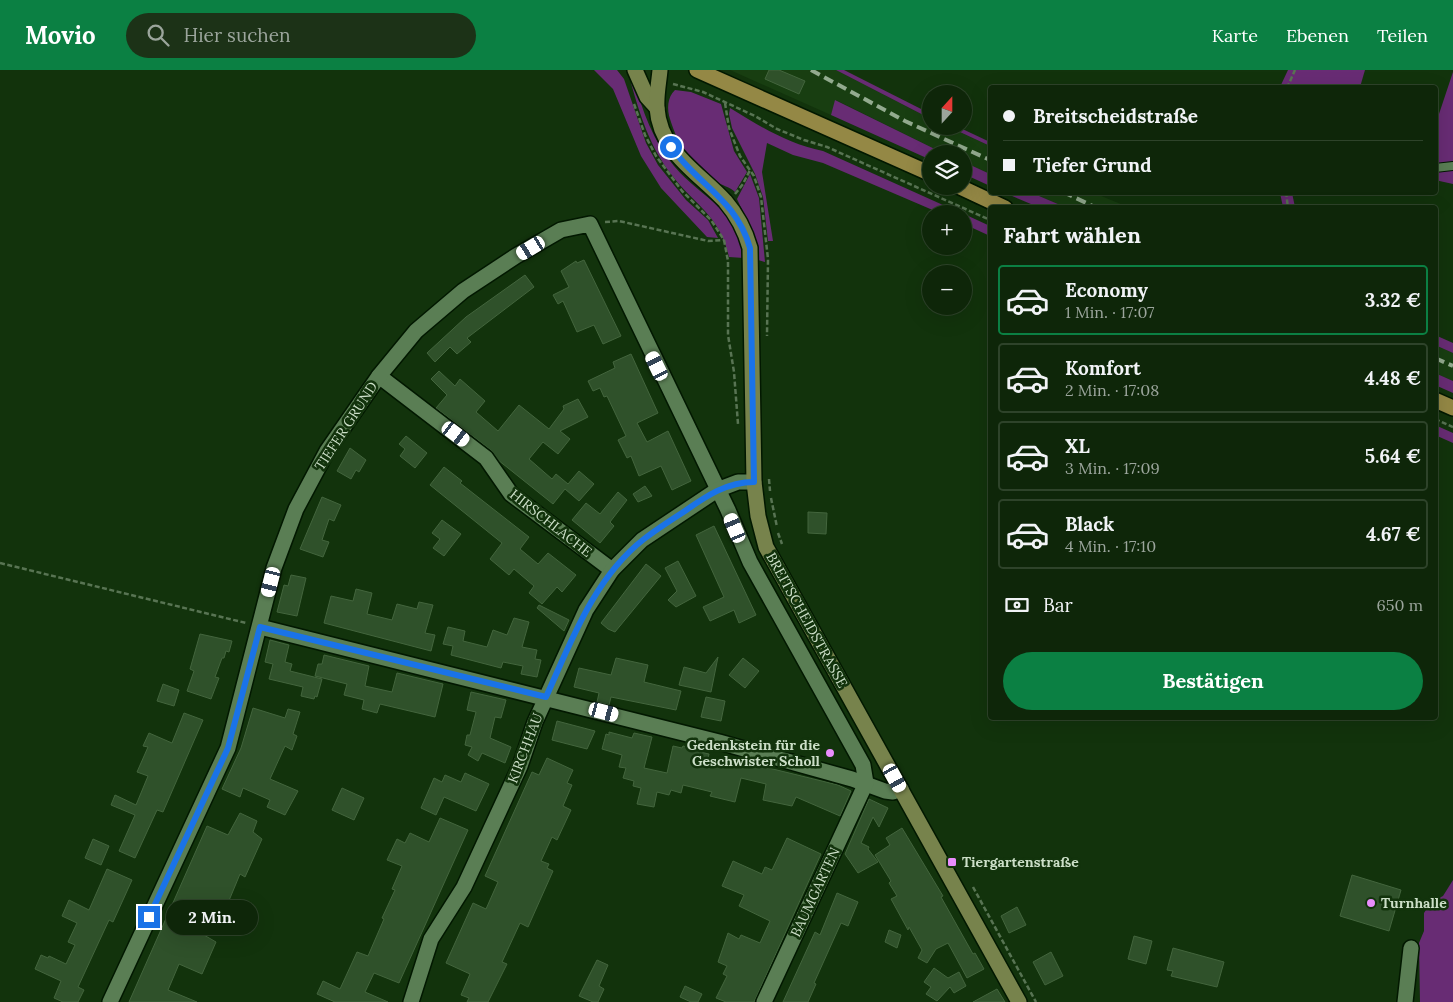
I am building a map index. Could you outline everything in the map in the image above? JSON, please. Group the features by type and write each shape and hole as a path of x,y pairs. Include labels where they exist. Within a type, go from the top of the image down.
{"main road":[{"path":"697,70 922,170"},
{"path":"972,193 999,205"},
{"path":"1438,401 1453,408"}],"street":[{"name":"BREITSCHEIDSTRASSE","path":"635,70 647,97 657,108"},
{"name":"BREITSCHEIDSTRASSE","path":"660,70 657,108 666,139 678,157 725,202 741,223 746,235 752,262 754,482 758,516 766,547 1019,1002"},
{"name":"BREITSCHEIDSTRASSE","path":"590,224 750,562 863,765 866,783"},
{"name":"TIEFER GRUND","path":"110,1002 228,748 274,568 296,509 327,451 379,376 416,331 463,291 561,230 590,224"},
{"name":"HIRSCHLACHE","path":"379,376 486,458 511,494 612,570"},
{"name":"KIRCHHAU","path":"411,1002 432,939 464,887 520,766 535,722 586,610 612,570 642,540 717,490 738,482 754,482"},
{"path":"260,627 546,697 719,742 866,783 885,791 893,792 901,788"},
{"name":"BAUMGARTEN","path":"764,1002 866,783"},
{"path":"1405,1002 1411,948"}],"lane":[{"path":"1438,168 1453,166"}],"path":[{"path":"1288,85 1295,70"},
{"path":"703,92 776,129 827,147 988,219"},
{"path":"632,97 645,135 656,156 682,191 711,220 724,240 728,261 728,335 734,372 738,426"},
{"path":"726,103 729,128 740,156 750,170 761,197 768,259 767,340"},
{"path":"725,202 734,196 744,184 750,170"},
{"path":"590,224 620,221 708,241 724,240"},
{"path":"1438,420 1453,427"},
{"path":"769,476 774,515 783,548"},
{"path":"0,563 260,627"},
{"path":"969,880 1036,1002"}],"shaded area":[{"path":"594,70 617,70 624,79 646,143 658,165 686,200 708,220 718,238 707,237 661,188 641,156 613,89"},
{"path":"730,70 836,70 922,114 922,135 966,135 988,145 988,173 972,166 972,145 927,145 836,100 831,115"},
{"path":"836,70 844,70 922,109 922,114"},
{"path":"1288,70 1365,70 1361,85 1281,85"},
{"path":"1453,72 1453,184 1438,181 1438,117"},
{"path":"634,81 645,115 660,147 685,178 726,215 740,240 744,258 729,257 725,243 713,220 680,185 657,153 642,119 631,83"},
{"path":"675,90 691,92 721,104 734,151 747,172 735,192 718,183 707,174 682,147 668,112 669,100"},
{"path":"835,100 927,145 922,145 922,156 831,115"},
{"path":"730,108 786,139 823,151 943,205 922,205 823,163 793,155 767,143 762,172 773,241 768,241 763,197 755,174 732,128 729,114"},
{"path":"972,134 988,141 988,145 966,135"},
{"path":"972,166 988,173 988,185 972,178"},
{"path":"750,174 759,198 765,262 758,260 753,233 737,199"},
{"path":"1010,195 1037,195 1060,205 1033,205"},
{"path":"1037,195 1099,195 1123,205 1060,205"},
{"path":"1280,195 1292,195 1295,205 1283,205"},
{"path":"972,218 988,225 988,235 972,228"},
{"path":"1438,336 1453,343 1453,353 1438,346"},
{"path":"1438,346 1453,353 1453,381 1438,374"},
{"path":"1438,374 1453,381 1453,393 1438,386"},
{"path":"1438,426 1453,433 1453,443 1438,436"},
{"path":"1453,880 1453,1002 1420,1002 1419,943 1424,931 1424,913 1431,902 1443,896"}],"building":[{"path":"769,70 779,70 805,81 799,94 765,79"},
{"path":"584,260 621,336 603,344 594,325 577,332 563,301 558,304 553,295 569,287 561,271 576,261 577,263"},
{"path":"525,275 534,287 467,338 471,342 457,354 450,347 435,362 427,353 466,317"},
{"path":"631,354 658,413 637,423 647,442 668,431 691,481 672,490 661,466 639,476 631,456 627,458 618,440 626,436 607,396 604,397 600,388 593,391 588,381 615,368 613,362"},
{"path":"439,371 455,386 460,379 485,401 476,412 498,431 519,405 549,429 564,409 563,406 578,399 588,417 560,431 570,439 558,454 543,442 529,459 552,479 556,474 568,484 579,471 594,484 579,501 565,489 553,504 498,460 492,451 436,408 447,395 431,379"},
{"path":"406,436 427,453 415,468 400,456 405,449 399,444"},
{"path":"350,448 366,460 359,472 356,470 351,479 337,471"},
{"path":"444,467 462,481 460,483 529,537 520,549 538,564 548,553 576,575 562,592 557,587 542,604 529,593 534,586 514,569 509,575 490,559 502,543 430,485"},
{"path":"645,486 652,496 638,502 633,494"},
{"path":"618,492 627,500 610,522 614,526 600,543 572,520 586,503 600,514"},
{"path":"322,497 341,505 334,521 329,519 322,540 329,542 323,557 300,549"},
{"path":"808,512 827,513 826,534 808,533"},
{"path":"442,520 461,534 444,556 433,548 440,539 432,533"},
{"path":"714,526 756,615 739,623 734,610 710,621 703,607 724,597 696,535"},
{"path":"678,561 696,596 676,607 668,600 677,591 665,568"},
{"path":"646,564 661,576 615,632 608,629 601,623"},
{"path":"291,575 306,578 297,616 277,612 284,585 288,586"},
{"path":"356,589 372,593 367,614 392,620 397,604 417,609 419,602 433,605 425,633 435,635 431,651 324,623 331,596 353,601"},
{"path":"539,605 569,620 564,631 537,608"},
{"path":"514,618 529,622 522,647 537,650 535,659 541,660 537,677 521,674 523,666 503,662 501,668 451,655 453,646 443,644 448,627 465,631 463,641 487,647 493,630 507,635"},
{"path":"200,634 232,641 229,652 226,651 224,658 222,658 215,677 219,678 211,699 187,691 194,671 190,669"},
{"path":"270,640 289,645 285,662 292,664 290,671 322,679 317,697 315,696 314,699 301,696 303,687 269,679 273,664 265,662"},
{"path":"324,655 369,666 365,686 392,692 397,673 443,684 435,717 380,704 377,713 362,709 364,700 344,695 347,684 315,676 318,664 322,664"},
{"path":"718,657 711,692 679,685 684,667 706,673"},
{"path":"616,658 648,665 644,682 681,691 676,710 611,697 609,705 597,702 599,693 574,687 579,668 611,675"},
{"path":"743,658 759,671 745,688 729,675"},
{"path":"163,684 179,690 174,706 157,701"},
{"path":"471,692 506,700 501,718 495,717 490,738 511,747 505,763 482,753 478,761 468,755 472,747 465,745 467,735 470,735 476,712 467,710"},
{"path":"706,697 725,701 721,721 701,717"},
{"path":"253,708 285,718 288,709 300,712 293,734 297,736 292,750 285,746 270,779 298,791 285,815 267,807 270,800 243,788 240,797 222,789 241,748"},
{"path":"184,713 203,720 163,812 157,810 135,858 119,851 135,815 111,805 115,795 136,805 148,776 137,772 148,747 143,746 149,733 172,743"},
{"path":"557,721 595,731 587,749 552,740"},
{"path":"609,732 632,738 634,733 652,737 644,768 667,773 673,746 682,748 683,746 701,750 700,752 709,754 708,758 731,763 732,759 838,785 851,791 840,816 796,797 792,806 763,800 766,784 741,778 735,802 710,796 712,792 683,785 681,793 671,790 669,795 657,792 654,807 637,804 641,788 633,786 634,781 623,778 626,768 619,767 622,755 602,749 606,734 609,735"},
{"path":"547,758 573,770 567,783 572,785 563,806 571,810 557,840 552,837 541,861 549,864 547,868 553,871 528,927 520,923 502,962 507,964 488,1002 467,1002 469,998 461,995 470,974 446,963 473,903 486,909 498,882 485,876 532,772 539,775"},
{"path":"465,773 489,784 476,811 444,797 436,815 421,808 434,778 442,782 445,775 461,782"},
{"path":"342,788 364,798 354,820 332,810"},
{"path":"869,799 888,808 879,827 873,817 861,843 869,847 868,849 878,862 858,873 845,854"},
{"path":"240,813 257,821 253,832 262,839 245,877 240,874 223,915 215,911 204,935 216,942 202,974 179,964 168,990 197,1002 129,1002 207,826 228,835"},
{"path":"440,818 468,830 399,983 374,973 365,992 388,1002 335,1002 317,994 323,981 340,989 357,952 368,956 395,890 392,889 402,866 387,860 397,839 405,843 410,833 429,842"},
{"path":"902,828 943,896 941,897 973,954 975,953 984,969 967,978 948,943 936,949 927,963 918,958 922,950 909,927 908,930 891,899 897,896 889,883 891,881 875,855 890,845 886,838"},
{"path":"787,838 821,854 754,1002 726,1002 716,998 727,976 723,974 727,966 718,962 728,933 739,939 741,935 760,943 770,921 739,906 744,895 722,886 733,861 762,874 765,867 772,870"},
{"path":"93,839 109,846 101,865 85,858"},
{"path":"107,869 132,880 113,922 109,920 78,987 84,990 78,1002 63,1002 54,998 61,981 35,969 41,955 48,958 49,956 66,964 75,945 68,942 77,923 62,916 69,900 89,910"},
{"name":"Turnhalle","path":"1352,875 1401,890 1389,931 1340,916"},
{"path":"837,893 858,902 848,926 841,923 814,983 816,984 808,1002 783,1002 815,932 820,935"},
{"path":"1017,907 1026,925 1009,933 1001,916"},
{"path":"889,930 901,935 897,948 885,942"},
{"path":"1134,936 1152,941 1146,964 1128,959"},
{"path":"1173,948 1224,962 1217,987 1171,976 1173,971 1167,970"},
{"path":"1051,952 1063,976 1045,985 1033,962"},
{"path":"597,960 608,965 599,986 604,989 598,1002 593,1002 579,996"},
{"path":"934,968 948,978 959,972 966,986 954,993 950,987 937,1001 926,994 931,987 924,982"},
{"path":"685,986 702,994 698,1002 691,1002 680,997"},
{"path":"997,989 1005,1002 973,1002"}],"railway":[{"path":"811,70 905,121 988,159"},
{"path":"1069,195 1091,205"},
{"path":"1438,359 1453,366"}],"place":[{"name":"Gedenkstein für die Geschwister Scholl","path":"830,753"},
{"name":"Tiergartenstraße","path":"952,862"},
{"name":"Turnhalle","path":"1371,903"}],"route":[{"path":"149,917 228,748 260,627 546,697 586,610 612,570 642,540 702,499 717,490 738,482 754,482 751,380 752,262 750,248 741,223 733,212 717,193 688,168 671,147"}]}
